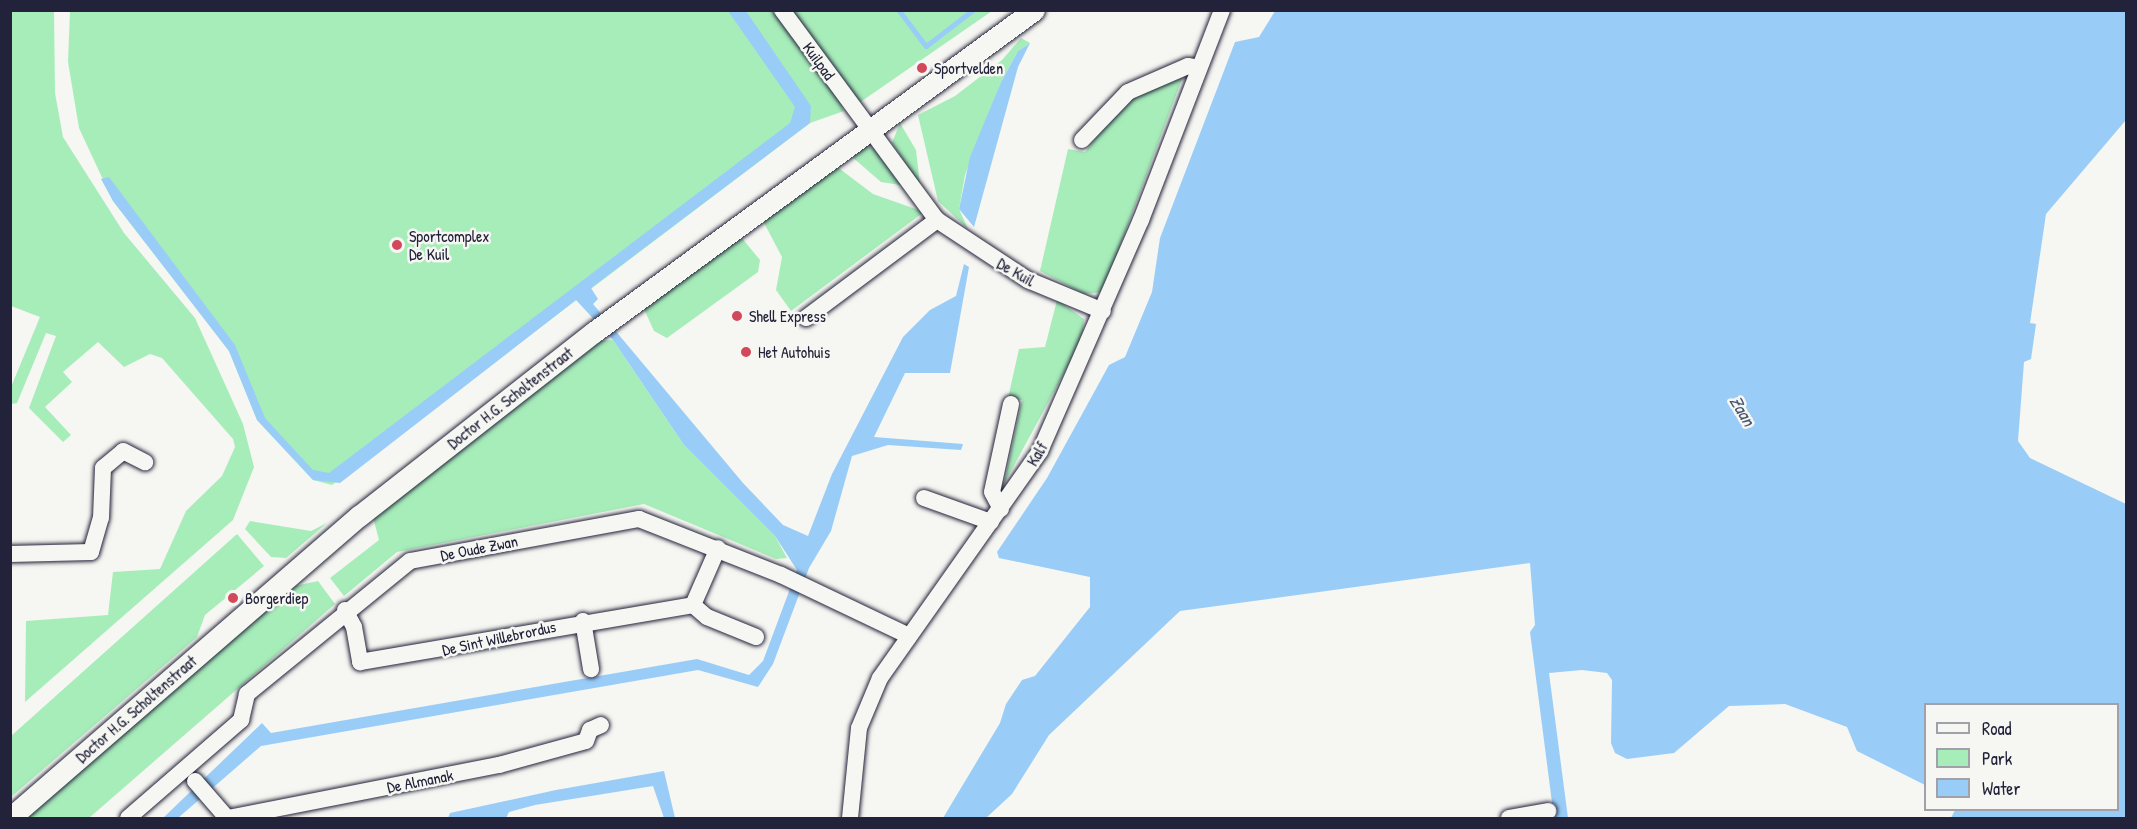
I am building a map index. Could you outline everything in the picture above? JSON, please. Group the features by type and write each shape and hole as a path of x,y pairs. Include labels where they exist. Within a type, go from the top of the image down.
{"main road":[{"name":"Doctor H.G. Scholtenstraat","path":"10,818 314,553 594,332 1034,10"}],"street":[{"name":"Kuilpad","path":"782,10 856,112"},
{"name":"Kalf","path":"850,819 859,728 880,678 1040,451 1103,310 1222,10"},
{"path":"1082,140 1128,92 1188,66 1199,68"},
{"name":"De Kuil","path":"856,112 937,220 1028,280 1103,310"},
{"path":"806,318 937,220"},
{"path":"924,498 996,516 992,492 1011,404"},
{"path":"10,554 91,552 101,518 103,468 123,451 145,462"},
{"name":"De Oude Zwan","path":"128,819 241,720 247,694 345,610 410,561 639,519 718,548 781,575 909,636"},
{"path":"718,548 693,605 707,617 756,637"},
{"name":"De Sint Willebrordus","path":"345,610 354,627 360,663 583,621 693,605"},
{"path":"583,621 591,669"},
{"name":"De Almanak","path":"195,781 228,819 499,765 586,741 590,730 601,725"},
{"path":"1509,819 1548,811"}],"green space":[{"path":"10,11 54,11 55,93 63,137 124,233 195,318 243,424 254,467 233,520 25,702 26,621 108,615 113,572 160,569 186,511 222,476 235,447 233,439 162,358 150,354 124,367 98,342 63,372 72,382 45,407 71,435 63,442 29,408 56,336 46,333 17,403 11,404 11,387 40,317 11,306"},
{"name":"Sportcomplex De Kuil","path":"70,11 992,11 859,103 855,98 841,106 844,111 810,123 332,485 313,480 257,420 229,351 113,201 79,128 68,62"},
{"path":"1021,38 1030,43 1018,51 1001,82 965,175 959,209 968,229 938,201 918,115 955,96 1002,60"},
{"path":"1185,71 1103,292 1084,294 1040,271 1068,149 1085,152 1125,101"},
{"path":"900,123 916,150 920,185 892,143"},
{"path":"865,147 877,148 907,186 881,182 851,156"},
{"path":"836,166 873,194 924,212 791,311 776,290 782,257 762,219"},
{"path":"741,237 760,260 758,272 667,338 654,331 644,309"},
{"path":"1057,300 1084,319 1082,340 1004,484 1022,400 1008,398 1019,349 1045,347"},
{"path":"613,340 684,445 775,536 787,558 776,559 644,504 397,552 344,596 330,578 379,540 373,517 597,341"},
{"path":"250,521 311,531 327,523 286,558 271,557 245,529"},
{"path":"237,534 264,566 205,615 197,637 11,797 11,736"},
{"path":"318,581 335,604 89,818 26,818 290,587"}],"water":[{"path":"728,11 746,11 811,106 810,123 591,288 598,299 593,304 743,483 783,525 808,536 832,474 903,337 930,310 956,296 964,264 969,267 950,373 905,373 874,437 963,444 961,450 888,445 852,456 831,531 809,568 773,664 758,687 698,670 261,746 178,818 163,818 262,723 271,733 697,659 749,675 763,661 797,570 775,536 684,445 613,340 576,300 340,483 313,480 257,420 229,351 113,201 101,179 109,177 235,345 265,418 313,470 329,473 790,123 795,107"},
{"name":"Zaan","path":"1275,11 2126,11 2126,120 2046,214 2030,323 2036,324 2031,359 2024,362 2018,441 2030,458 2126,504 2126,818 1951,818 1954,811 2119,811 2119,703 1924,703 1924,784 1857,751 1847,727 1785,704 1729,706 1674,753 1627,759 1615,753 1611,743 1612,680 1607,673 1582,670 1549,673 1568,818 1554,818 1530,632 1535,625 1530,563 1180,611 1049,735 1012,794 986,818 943,818 1000,723 1006,704 1022,680 1035,676 1090,607 1090,577 999,558 997,552 1047,478 1109,365 1125,357 1152,292 1160,238 1235,42 1259,37"},
{"path":"1030,43 1018,67 974,227 959,209 970,157 1001,82 1018,51"},
{"path":"664,771 675,818 664,818 653,786 535,805 509,812 506,818 448,818 450,813 556,790"}],"waterway":[{"path":"899,10 926,46 973,10"}],"place":[{"name":"Sportvelden","path":"922,68"},
{"name":"Sportcomplex De Kuil","path":"397,245"},
{"name":"Shell Express","path":"737,316"},
{"name":"Het Autohuis","path":"746,352"},
{"name":"Borgerdiep","path":"233,598"}]}
